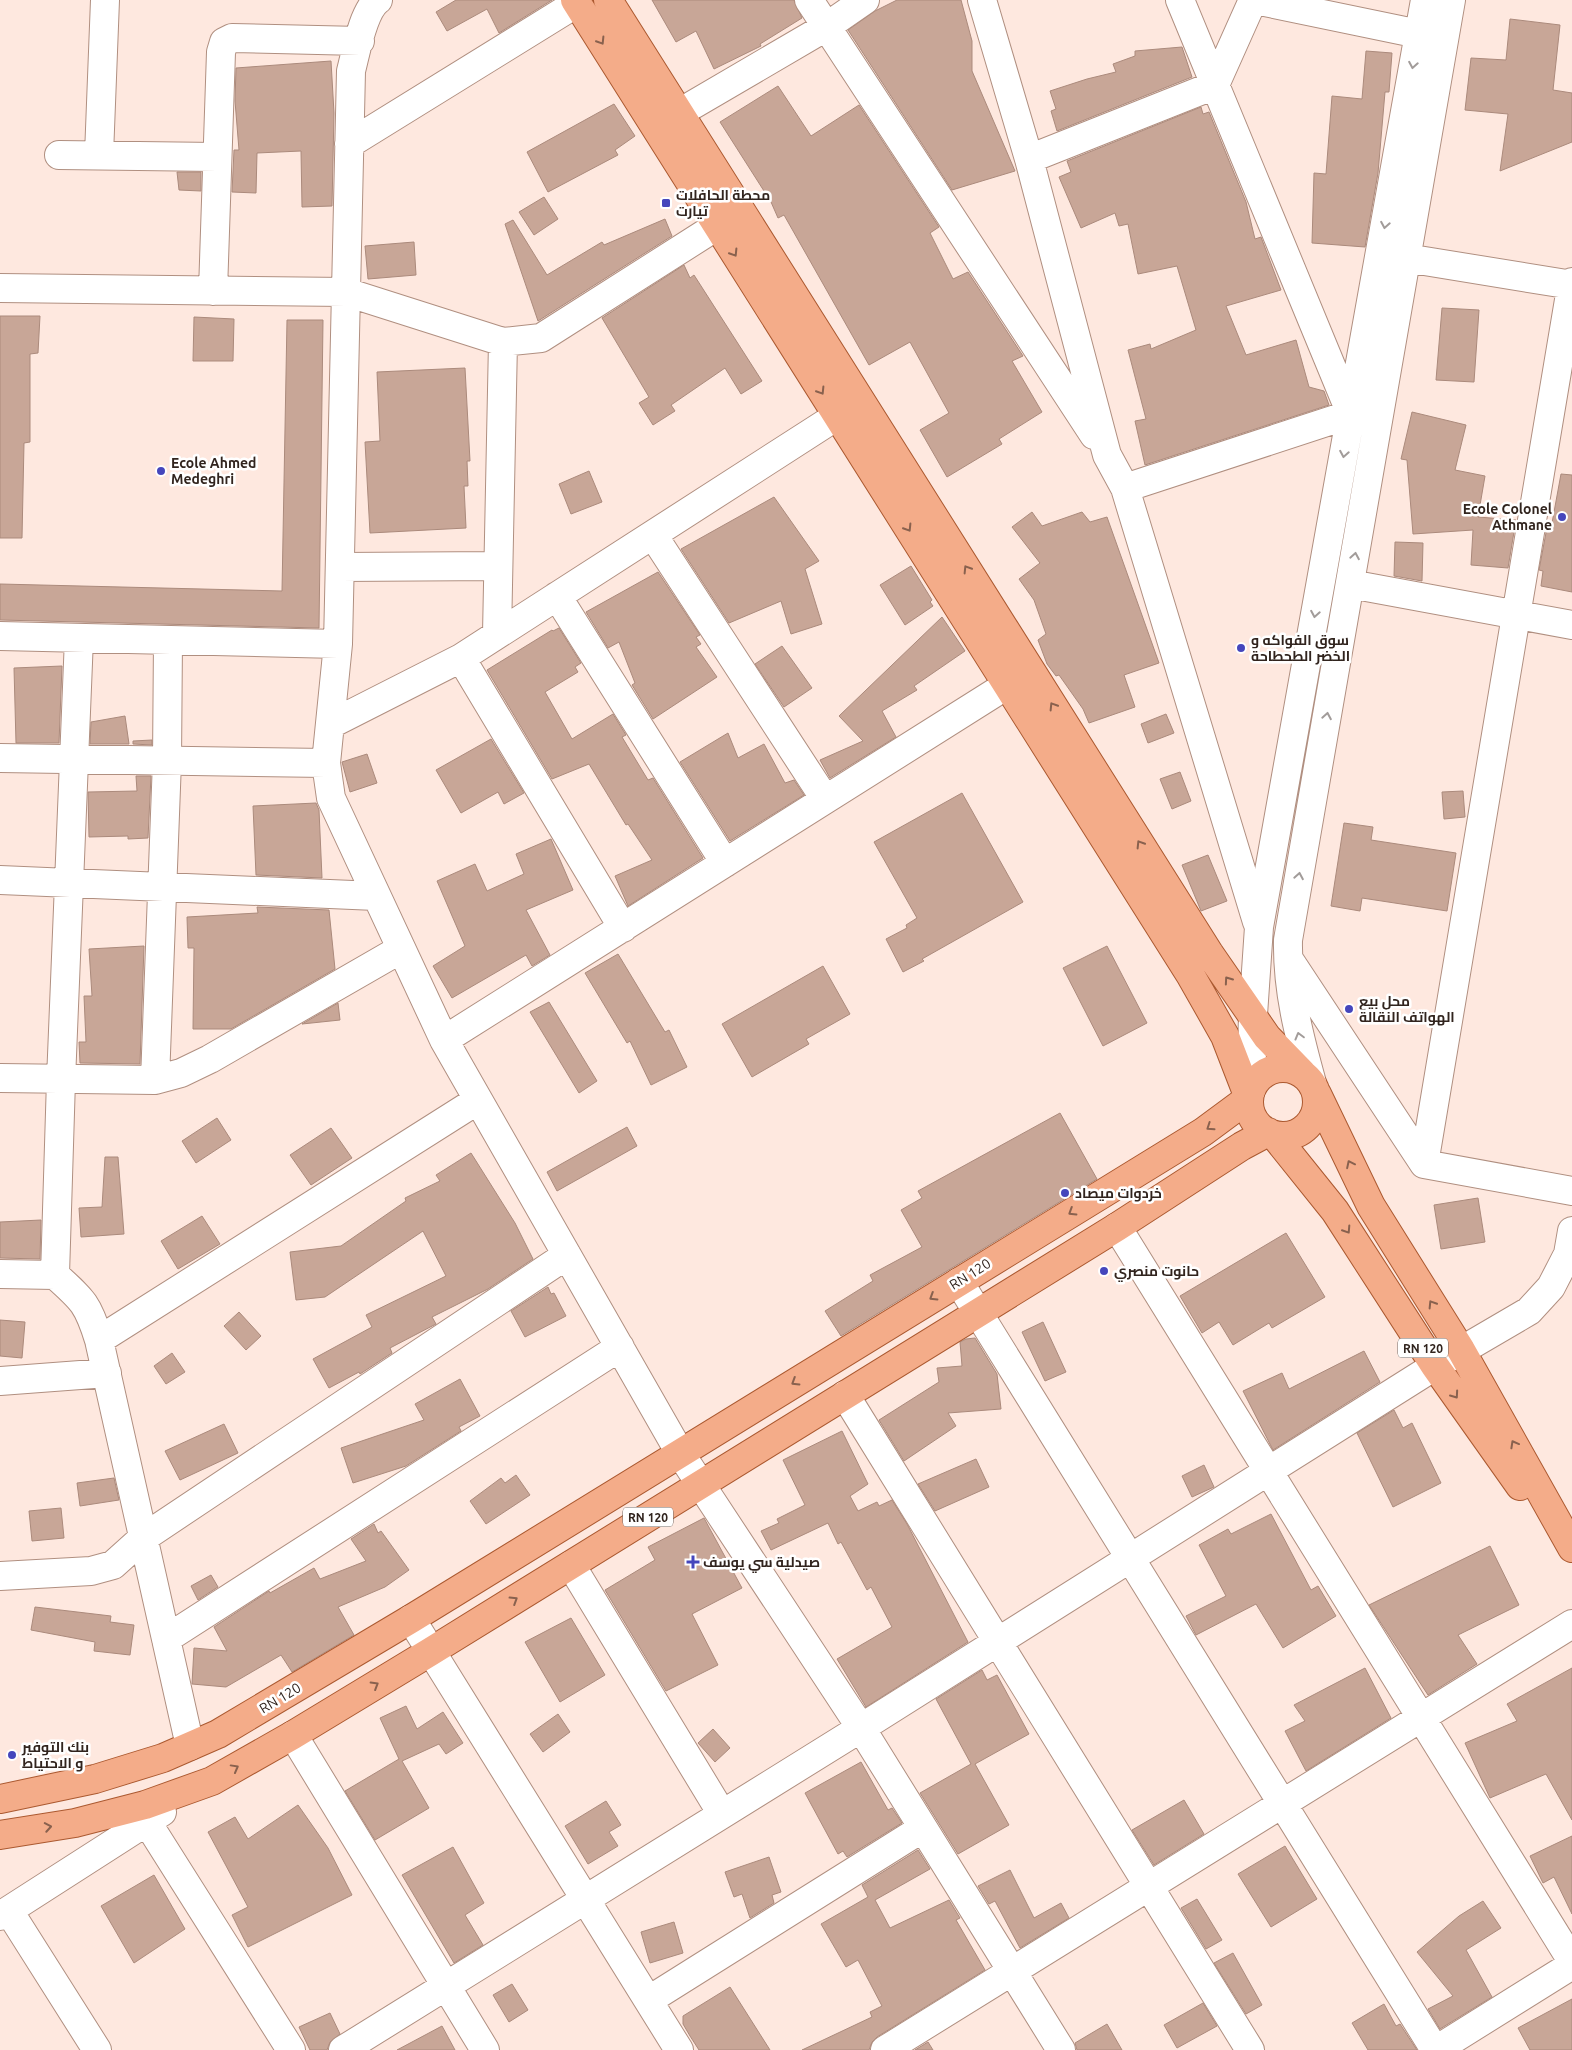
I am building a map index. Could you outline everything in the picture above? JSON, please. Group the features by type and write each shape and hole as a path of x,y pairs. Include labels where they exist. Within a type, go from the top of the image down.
{"main road":[{"name":"RN 120","path":"608,0 1209,953 1267,1037 1310,1083 1371,1206 1461,1350 1572,1548"},
{"path":"576,2 1191,976 1225,1036 1250,1094"},
{"path":"1291,1068 1310,1083 1317,1106 1314,1118 1298,1133 1286,1136 1271,1134 1254,1121 1249,1110 1250,1094 1258,1078 1267,1071 1291,1068"},
{"name":"RN 120","path":"0,1799 96,1779 163,1758 218,1734 411,1619 1203,1132 1250,1094"},
{"name":"RN 120","path":"0,1836 75,1822 145,1805 212,1781 293,1735 430,1652 1117,1227 1242,1146 1271,1134 1334,1211 1435,1366 1572,1560"}],"street":[{"path":"100,155 105,0"},
{"path":"809,0 1107,455 1125,488 1259,927"},
{"path":"679,113 826,27 865,0"},
{"path":"982,0 1029,159 1107,455"},
{"path":"1180,0 1351,414"},
{"path":"1029,159 1215,85 1254,0 1419,34"},
{"path":"1250,1094 1259,927 1425,0"},
{"path":"1310,1083 1287,974 1288,940 1451,0"},
{"path":"375,1 351,71 338,644 326,763 331,798 444,1040 680,1453 861,1728 1060,2050"},
{"path":"349,144 576,2"},
{"path":"213,291 221,52 224,42 232,38 360,41"},
{"path":"59,154 218,157"},
{"path":"0,288 346,292 503,342 541,338 717,226"},
{"path":"1406,258 1572,284 1424,1164"},
{"path":"497,634 503,342"},
{"path":"1125,488 1351,414"},
{"path":"331,724 461,658 837,416"},
{"path":"653,535 825,799"},
{"path":"340,567 498,566"},
{"path":"1350,584 1572,625"},
{"path":"557,596 725,863"},
{"path":"0,636 338,644"},
{"path":"56,1275 61,1080 79,638"},
{"path":"155,1080 167,761 168,640"},
{"path":"461,658 623,928"},
{"path":"444,1040 1007,684"},
{"path":"0,758 326,763"},
{"path":"0,880 376,896"},
{"path":"0,1078 155,1080 181,1073 210,1059 401,949"},
{"path":"1288,958 1424,1164 1572,1191"},
{"path":"99,1340 478,1100"},
{"path":"1117,1227 1572,1961"},
{"path":"343,2050 861,1728 1435,1366 1529,1311 1555,1279 1568,1254 1572,1231"},
{"path":"0,1576 91,1571 113,1565 143,1538 567,1255"},
{"path":"0,1274 56,1275 81,1298 91,1312 99,1340 190,1746"},
{"path":"958,1282 1435,2050 1572,1965"},
{"path":"166,1639 620,1347"},
{"path":"0,1381 106,1373"},
{"path":"845,1395 996,1643 1250,2050"},
{"path":"571,1565 722,1814"},
{"path":"411,1619 679,2050"},
{"path":"885,2050 1282,1802 1572,1624"},
{"path":"293,1735 444,1987 485,2050"},
{"path":"97,2050 4,1914 212,1781"},
{"path":"147,1822 291,2050"},
{"path":"649,2000 923,1828"}],"building":[{"path":"456,0 552,0 499,33 487,9 447,31 436,12"},
{"path":"652,0 794,0 802,18 760,44 761,46 714,69 696,31 676,42"},
{"path":"897,0 961,0 972,41 972,71 1015,171 952,190 848,30 875,11"},
{"path":"1510,19 1560,25 1553,90 1572,93 1572,142 1500,171 1508,114 1465,110 1471,58 1506,60"},
{"path":"1182,47 1192,77 1057,131 1051,111 1056,109 1050,91 1116,72 1113,64 1135,56 1135,51"},
{"path":"1366,51 1392,53 1389,92 1385,92 1378,173 1365,247 1312,243 1314,173 1326,174 1332,96 1362,99"},
{"path":"331,61 334,113 332,206 302,207 301,151 257,153 256,193 232,192 234,150 239,150 235,101 236,68"},
{"path":"778,86 811,136 859,105 939,227 930,233 953,279 968,272 1023,356 1012,361 1042,412 999,439 1002,444 947,477 920,430 949,413 910,342 869,365 784,215 778,218 771,202 720,122"},
{"path":"614,104 635,136 615,150 618,155 548,192 527,152"},
{"path":"1201,107 1203,114 1209,112 1246,202 1255,239 1261,237 1281,290 1226,306 1246,355 1296,340 1309,387 1324,391 1329,405 1145,465 1135,421 1146,419 1128,350 1150,344 1151,349 1196,330 1177,266 1138,274 1128,224 1119,226 1115,213 1081,228 1059,177 1071,172 1067,161"},
{"path":"177,172 201,172 201,191 179,190"},
{"path":"544,197 558,219 534,235 519,212"},
{"path":"665,219 672,236 538,321 505,224 513,220 547,275 602,242 604,245"},
{"path":"414,242 416,275 368,279 365,246"},
{"path":"684,265 690,278 694,275 762,381 741,394 725,368 671,405 675,411 653,425 639,403 649,397 602,318"},
{"path":"1442,308 1479,310 1474,382 1436,380"},
{"path":"0,316 40,316 38,353 30,354 30,442 24,443 22,538 0,538"},
{"path":"194,317 234,319 233,361 193,361"},
{"path":"287,320 323,320 319,628 0,620 0,584 282,591"},
{"path":"465,368 470,461 467,461 468,486 464,486 466,528 370,533 365,442 380,441 377,372"},
{"path":"1412,412 1466,425 1455,470 1485,476 1478,517 1516,520 1508,568 1471,565 1473,530 1413,534 1407,460 1401,459"},
{"path":"589,471 602,502 571,514 559,484"},
{"name":"Ecole Colonel Athmane","path":"1561,474 1572,475 1572,592 1541,586 1543,571 1539,570 1548,522 1552,523"},
{"path":"774,497 819,561 805,569 822,624 791,634 781,601 729,623 681,549"},
{"path":"1032,512 1042,526 1082,512 1090,522 1107,517 1159,663 1124,675 1135,707 1089,723 1083,709 1059,675 1056,676 1047,664 1038,640 1046,634 1034,600 1019,579 1040,563 1012,527"},
{"path":"1395,542 1423,543 1422,581 1394,576"},
{"path":"911,566 932,600 930,602 933,606 905,625 880,585"},
{"path":"658,572 700,635 696,637 701,644 696,647 717,677 653,719 632,685 635,683 619,642 608,648 586,612"},
{"path":"942,617 965,651 914,686 917,690 882,711 896,737 830,778 820,760 863,741 839,716"},
{"path":"559,628 581,663 575,667 578,672 545,692 572,739 613,714 626,735 622,737 648,780 653,778 703,858 628,906 615,876 652,860 628,824 626,825 589,764 552,779 487,670 552,630"},
{"path":"782,646 812,688 784,707 755,664"},
{"path":"62,666 59,743 16,743 14,668"},
{"path":"1166,714 1174,733 1148,743 1141,724"},
{"path":"125,716 129,744 90,744 91,722"},
{"path":"728,733 738,758 764,744 785,783 794,780 804,795 730,841 680,762"},
{"path":"491,739 524,793 504,804 498,792 461,813 436,770"},
{"path":"152,740 152,745 133,744 133,741"},
{"path":"367,754 377,783 350,792 342,762"},
{"path":"1180,772 1191,801 1172,809 1160,779"},
{"path":"136,776 151,776 148,838 128,839 128,836 89,837 88,792 137,791"},
{"path":"1463,791 1465,817 1444,819 1442,792"},
{"path":"962,793 1023,902 922,959 924,961 903,972 886,939 907,928 906,925 917,918 874,842"},
{"path":"316,803 319,810 322,878 256,875 253,806"},
{"path":"1344,823 1373,827 1371,840 1456,853 1447,911 1362,898 1360,911 1331,906"},
{"path":"551,839 573,890 526,910 550,955 532,966 526,955 452,998 433,966 465,946 437,881 475,864 487,891 524,874 516,854"},
{"path":"1208,855 1227,901 1201,911 1182,865"},
{"path":"257,907 329,910 335,969 231,1029 193,1029 194,948 188,948 187,917 258,913"},
{"path":"144,946 140,1064 80,1063 79,1042 86,1042 84,996 92,996 89,949"},
{"path":"1107,946 1147,1023 1103,1046 1063,968"},
{"path":"618,954 665,1032 669,1030 687,1067 651,1085 630,1041 627,1043 585,973"},
{"path":"823,966 850,1014 806,1039 809,1044 752,1077 722,1024"},
{"path":"549,1002 597,1081 579,1093 530,1012"},
{"path":"338,1003 340,1020 302,1024"},
{"path":"1060,1113 1097,1179 841,1336 825,1311 873,1281 870,1275 922,1247 901,1210 922,1198 918,1191"},
{"path":"217,1118 231,1140 196,1163 182,1141"},
{"path":"627,1127 637,1146 557,1191 547,1172"},
{"path":"331,1128 352,1158 311,1185 290,1155"},
{"path":"471,1153 515,1223 533,1259 488,1289 432,1317 436,1324 390,1348 392,1353 360,1374 359,1372 329,1388 313,1359 372,1327 366,1315 446,1276 423,1231 325,1297 296,1300 290,1252 341,1246 406,1201 405,1198 440,1181 436,1175"},
{"path":"105,1157 118,1157 124,1234 81,1237 79,1208 102,1207"},
{"path":"1478,1198 1485,1242 1441,1249 1434,1205"},
{"path":"202,1216 220,1244 178,1269 161,1241"},
{"path":"41,1220 40,1259 0,1258 0,1222"},
{"path":"1286,1233 1325,1297 1272,1328 1269,1323 1233,1345 1219,1322 1202,1333 1180,1296"},
{"path":"548,1287 551,1294 554,1293 566,1316 525,1337 511,1311"},
{"path":"239,1312 261,1336 246,1350 224,1326"},
{"path":"0,1320 25,1322 22,1358 0,1356"},
{"path":"1043,1322 1066,1372 1045,1381 1022,1332"},
{"path":"975,1338 997,1374 1001,1409 948,1413 956,1426 904,1461 879,1420 939,1382 937,1368 962,1366 960,1342"},
{"path":"1364,1351 1380,1382 1273,1450 1243,1391 1282,1373 1289,1389"},
{"path":"172,1353 185,1372 166,1384 154,1366"},
{"path":"460,1379 480,1416 459,1427 461,1431 406,1466 353,1483 341,1448 424,1420 415,1404"},
{"path":"1394,1410 1403,1428 1412,1423 1441,1483 1393,1507 1357,1433"},
{"path":"224,1424 238,1453 180,1480 165,1451"},
{"path":"842,1431 868,1484 850,1496 858,1511 877,1502 879,1506 892,1500 907,1524 968,1642 866,1707 837,1659 892,1627 871,1587 867,1590 841,1542 838,1544 828,1523 771,1550 761,1531 779,1523 777,1519 805,1505 783,1460"},
{"path":"976,1459 989,1487 935,1511 918,1484"},
{"path":"1204,1465 1214,1487 1192,1497 1182,1476"},
{"path":"516,1475 530,1495 486,1524 470,1501 501,1478 505,1483"},
{"path":"114,1478 119,1500 80,1506 77,1483"},
{"path":"61,1508 64,1538 32,1541 29,1511"},
{"path":"1271,1514 1311,1590 1318,1586 1336,1616 1283,1648 1256,1604 1196,1635 1186,1616 1226,1596 1199,1545 1228,1529 1231,1534"},
{"path":"704,1518 742,1588 692,1614 718,1665 666,1691 605,1590 655,1560 648,1547"},
{"path":"374,1524 378,1533 381,1531 409,1570 385,1587 338,1607 354,1635 292,1672 281,1655 226,1687 192,1684 194,1648 227,1651 214,1627 269,1591 270,1593 314,1568 320,1579 366,1561 351,1539"},
{"path":"1490,1546 1519,1605 1458,1635 1477,1664 1428,1695 1369,1605"},
{"path":"211,1575 218,1587 198,1600 191,1586"},
{"path":"35,1607 111,1616 110,1622 134,1625 130,1655 94,1651 95,1642 31,1630"},
{"path":"571,1618 605,1675 560,1702 525,1642"},
{"path":"1365,1668 1391,1718 1306,1771 1285,1731 1305,1721 1294,1705"},
{"path":"1572,1668 1572,1820 1546,1774 1490,1798 1465,1743 1517,1721 1507,1704"},
{"path":"982,1670 987,1680 997,1675 1029,1734 975,1764 1009,1825 958,1854 920,1793 971,1764 936,1699"},
{"path":"406,1706 417,1729 443,1712 463,1743 446,1754 439,1744 402,1761 429,1808 375,1840 345,1791 399,1759 380,1718"},
{"path":"558,1714 570,1732 543,1752 530,1734"},
{"path":"713,1729 730,1748 715,1762 698,1743"},
{"path":"861,1762 888,1810 892,1808 902,1823 847,1857 843,1851 838,1854 805,1793"},
{"path":"1184,1800 1204,1834 1154,1865 1132,1830"},
{"path":"606,1801 621,1825 609,1832 618,1846 588,1864 565,1826"},
{"path":"298,1805 328,1848 352,1895 248,1947 232,1915 248,1907 208,1832 235,1817 248,1839"},
{"path":"1572,1836 1572,1914 1554,1877 1543,1883 1530,1856"},
{"path":"1285,1846 1317,1899 1271,1927 1238,1874"},
{"path":"453,1847 484,1903 465,1915 483,1945 454,1963 402,1875"},
{"path":"918,1850 930,1869 875,1900 890,1928 949,1900 960,1918 956,1920 985,1970 877,2037 872,2042 869,2050 802,2050 872,2017 870,2012 882,2006 858,1960 846,1967 821,1924 868,1897 862,1885"},
{"path":"769,1857 781,1892 772,1895 774,1903 750,1918 742,1894 734,1897 725,1872"},
{"path":"1010,1870 1034,1918 1061,1903 1069,1918 1020,1948 995,1901 989,1904 978,1886"},
{"path":"154,1875 185,1929 134,1963 101,1906"},
{"path":"1197,1899 1222,1940 1206,1949 1181,1908"},
{"path":"1483,1901 1501,1928 1466,1950 1492,1997 1440,2029 1428,2009 1453,1996 1417,1952 1459,1916"},
{"path":"674,1922 683,1953 650,1963 641,1932"},
{"path":"1233,1953 1262,2005 1246,2014 1214,1963"},
{"path":"512,1984 528,2010 509,2022 493,1995"},
{"path":"730,1987 770,2050 699,2050 690,2036 683,2024 683,2016"},
{"path":"1572,1999 1572,2050 1530,2050 1518,2028"},
{"path":"1203,2003 1217,2026 1177,2048 1164,2025"},
{"path":"1384,2004 1396,2026 1400,2024 1417,2050 1368,2050 1352,2023"},
{"path":"330,2013 340,2034 330,2042 327,2050 310,2050 299,2027"},
{"path":"1107,2024 1122,2050 1077,2050 1075,2043"},
{"path":"442,2026 455,2050 397,2050"},
{"path":"928,2042 933,2050 915,2050"}],"place":[{"name":"محطة الحافلات تيارت","path":"666,203"},
{"name":"Ecole Ahmed Medeghri","path":"161,471"},
{"name":"Ecole Colonel Athmane","path":"1562,517"},
{"name":"سوق الفواكه و الخضر الطحطاحة","path":"1241,648"},
{"name":"محل بيع الهواتف النقالة","path":"1349,1009"},
{"name":"خردوات ميصاد","path":"1065,1193"},
{"name":"حانوت منصري","path":"1104,1271"},
{"name":"صيدلية سي يوسف","path":"693,1562"},
{"name":"بنك التوفير و الاحتياط","path":"12,1755"}]}
